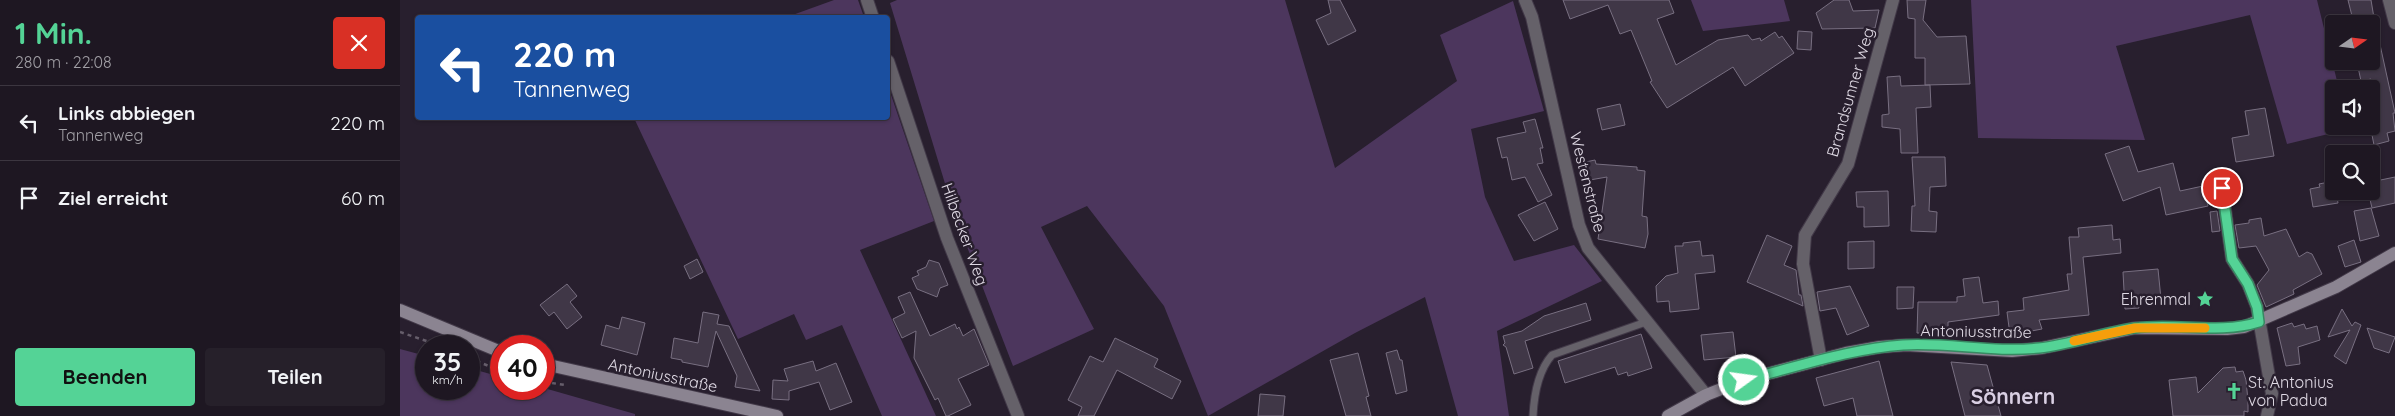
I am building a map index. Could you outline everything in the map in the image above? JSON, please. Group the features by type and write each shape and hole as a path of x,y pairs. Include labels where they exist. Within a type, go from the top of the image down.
{"street":[{"path":"867,0 872,15"},
{"name":"Westenstraße","path":"1525,0 1532,17 1579,225 1588,248 1706,395"},
{"name":"Brandsunner Weg","path":"1821,360 1803,264 1806,235 1848,164 1892,0"},
{"path":"2389,0 2395,23"},
{"name":"Hilbecker Weg","path":"890,67 947,238 1018,416"},
{"path":"2222,188 2232,259 2248,284 2257,307 2272,394 2267,416"},
{"name":"Antoniusstraße","path":"1668,416 1706,395 1744,380 1880,347 1906,345 2012,351 2042,348 2135,328 2227,329 2259,322 2336,287 2395,253"},
{"path":"400,310 490,347"},
{"name":"Antoniusstraße","path":"555,366 776,416"}],"lane":[{"path":"1533,416 1534,398 1545,364 1552,355 1646,322"}],"path":[{"path":"400,332 415,337"}],"shaded area":[{"path":"834,0 858,0 863,15 793,15"},
{"path":"897,0 1285,0 1335,168 1457,81 1440,35 1513,1 1544,111 1471,129 1485,197 1514,261 1574,245 1602,281 1497,331 1509,416 1458,416 1425,297 1355,333 1208,416 1164,306 1087,206 1041,227 1094,329 1013,366 954,213 890,3"},
{"path":"1691,0 1784,0 1790,21 1703,31"},
{"path":"1971,0 2317,0 2325,32 2325,70 2334,70 2337,80 2325,80 2325,135 2287,144 2250,15 2116,46 2145,140 1978,138"},
{"path":"890,92 934,221 860,250 936,416 882,416 842,325 806,340 794,314 738,339 635,120 890,120"},
{"path":"400,349 415,353 415,400 480,400 480,371 490,374 490,400 555,400 555,391 635,414 635,416 400,416"}],"building":[{"path":"1328,0 1340,0 1356,31 1328,45 1316,20 1331,13"},
{"path":"1563,0 1669,0 1674,13 1657,19 1676,65 1718,40 1748,35 1752,40 1760,38 1761,41 1775,32 1779,38 1782,36 1794,53 1745,86 1733,67 1667,108 1650,82 1652,81 1631,30 1620,34 1608,5 1570,19"},
{"path":"1834,0 1849,0 1853,11 1879,10 1875,28 1822,29 1816,13"},
{"path":"1907,0 1926,0 1923,20 1937,37 1966,36 1970,84 1925,85 1925,58 1915,58 1915,19 1908,18"},
{"path":"2348,0 2371,0 2374,15 2352,15"},
{"path":"1798,31 1812,32 1811,50 1797,49"},
{"path":"2380,45 2395,113 2393,113 2395,131 2387,133 2389,141 2374,145 2372,135 2380,135 2380,80 2361,80 2359,70 2380,70"},
{"path":"1900,76 1901,86 1930,85 1931,107 1916,108 1918,153 1901,153 1900,129 1882,127 1882,115 1889,114 1887,77"},
{"path":"1620,104 1625,125 1602,130 1597,109"},
{"path":"2265,108 2274,156 2236,162 2232,138 2249,135 2245,111"},
{"path":"1535,119 1543,148 1540,148 1543,163 1537,164 1552,195 1538,202 1525,177 1512,180 1507,157 1502,158 1497,138 1526,132 1523,122"},
{"path":"2129,146 2138,172 2173,163 2180,191 2203,186 2208,206 2166,215 2160,187 2123,201 2105,154"},
{"path":"1912,157 1945,157 1946,186 1930,187 1929,211 1937,212 1936,232 1911,231 1912,206 1915,206"},
{"path":"1595,160 1596,164 1637,167 1637,170 1645,171 1642,216 1647,217 1648,234 1645,248 1598,239 1607,177 1584,181 1581,163"},
{"path":"2395,177 2395,203 2372,208 2370,200 2380,200 2380,180"},
{"path":"2325,183 2325,200 2338,200 2338,203 2313,207 2310,189 2320,187 2319,184"},
{"path":"1888,191 1889,226 1864,227 1864,207 1857,207 1856,192"},
{"path":"1545,202 1558,229 1534,241 1518,215"},
{"path":"2371,208 2379,236 2360,241 2354,211"},
{"path":"2217,211 2220,231 2212,232 2210,212"},
{"path":"2261,218 2264,236 2286,229 2299,257 2307,252 2312,254 2322,274 2293,290 2294,294 2266,307 2257,285 2269,270 2256,246 2239,248 2235,225 2249,223 2249,220"},
{"path":"2112,225 2113,240 2120,239 2121,253 2083,257 2089,315 2039,320 2042,329 2010,335 2007,312 2024,310 2023,298 2069,290 2067,274 2072,274 2069,237 2079,237 2078,228"},
{"path":"1767,235 1792,246 1784,265 1796,270 1799,295 1801,295 1803,306 1747,282"},
{"path":"2354,240 2361,262 2345,267 2338,246"},
{"path":"1700,241 1702,256 1713,255 1715,272 1695,274 1699,309 1670,312 1669,301 1657,302 1656,286 1666,276 1678,273 1675,246 1683,246 1683,243"},
{"path":"1874,241 1874,268 1848,269 1848,242"},
{"path":"697,259 703,272 690,279 684,266"},
{"path":"929,260 939,263 948,285 940,288 937,297 917,289 912,278 919,275 917,271 926,267"},
{"path":"2158,269 2161,299 2138,301 2139,308 2125,309 2123,272"},
{"path":"1979,277 1983,303 1998,301 1999,315 1948,322 1948,334 1917,333 1918,302 1957,302 1957,297 1965,296 1963,279"},
{"path":"567,284 577,296 570,302 582,317 567,329 554,312 549,316 540,305"},
{"path":"1850,286 1869,326 1847,335 1836,308 1820,311 1817,292"},
{"path":"1897,287 1914,287 1913,308 1897,309"},
{"path":"910,292 930,336 955,324 957,329 959,327 963,336 974,329 989,365 958,379 971,405 948,416 946,416 938,398 935,400 914,358 916,331 902,338 893,319 905,313 898,297"},
{"path":"1586,303 1591,320 1525,341 1533,368 1514,374 1506,347 1503,345 1505,343 1503,336 1522,331 1544,316"},
{"path":"2342,309 2352,326 2355,322 2361,325 2346,364 2334,356 2350,330 2328,337"},
{"path":"703,312 719,315 717,324 729,326 760,391 735,387 737,376 716,331 708,367 671,358 674,338 698,343"},
{"path":"622,317 645,323 637,355 601,345 606,325 619,329"},
{"path":"2292,323 2294,327 2304,324 2306,329 2317,326 2320,340 2298,347 2300,364 2286,366 2277,328"},
{"path":"2367,328 2395,337 2389,353 2374,348"},
{"path":"1733,332 1736,357 1704,360 1701,335"},
{"path":"1641,334 1652,368 1628,376 1627,372 1618,375 1615,367 1565,383 1558,361"},
{"path":"1115,338 1158,359 1154,367 1181,381 1172,399 1117,370 1094,416 1078,416 1082,407 1068,400 1090,356 1103,362"},
{"path":"1397,350 1400,360 1402,360 1407,391 1396,394 1386,353"},
{"path":"1358,353 1369,396 1366,397 1371,416 1346,416 1330,360"},
{"path":"813,361 816,371 836,363 852,402 830,410 819,382 789,391 789,400 772,399 773,380 788,381 784,369"},
{"path":"1879,361 1893,416 1857,416 1853,398 1824,406 1816,378"},
{"path":"1951,362 1987,365 2001,416 1965,416"},
{"path":"2235,367 2236,372 2243,371 2246,380 2248,412 2244,411 2244,416 2173,416 2169,380 2196,377 2198,393 2223,368"},
{"path":"1260,394 1285,396 1283,416 1258,416"}],"slow traffic":[{"path":"2074,341 2135,328 2156,326 2205,328"}],"place":[{"name":"Ehrenmal","path":"2205,299"},
{"name":"St. Antonius von Padua","path":"2234,391"}],"district":[{"name":"Sönnern","path":"2013,396"}],"route":[{"path":"1744,380 1846,353 1880,347 1906,345 2012,351 2042,348 2135,328 2156,326 2227,329 2244,327 2259,322 2257,307 2248,284 2232,259 2222,188"}]}
